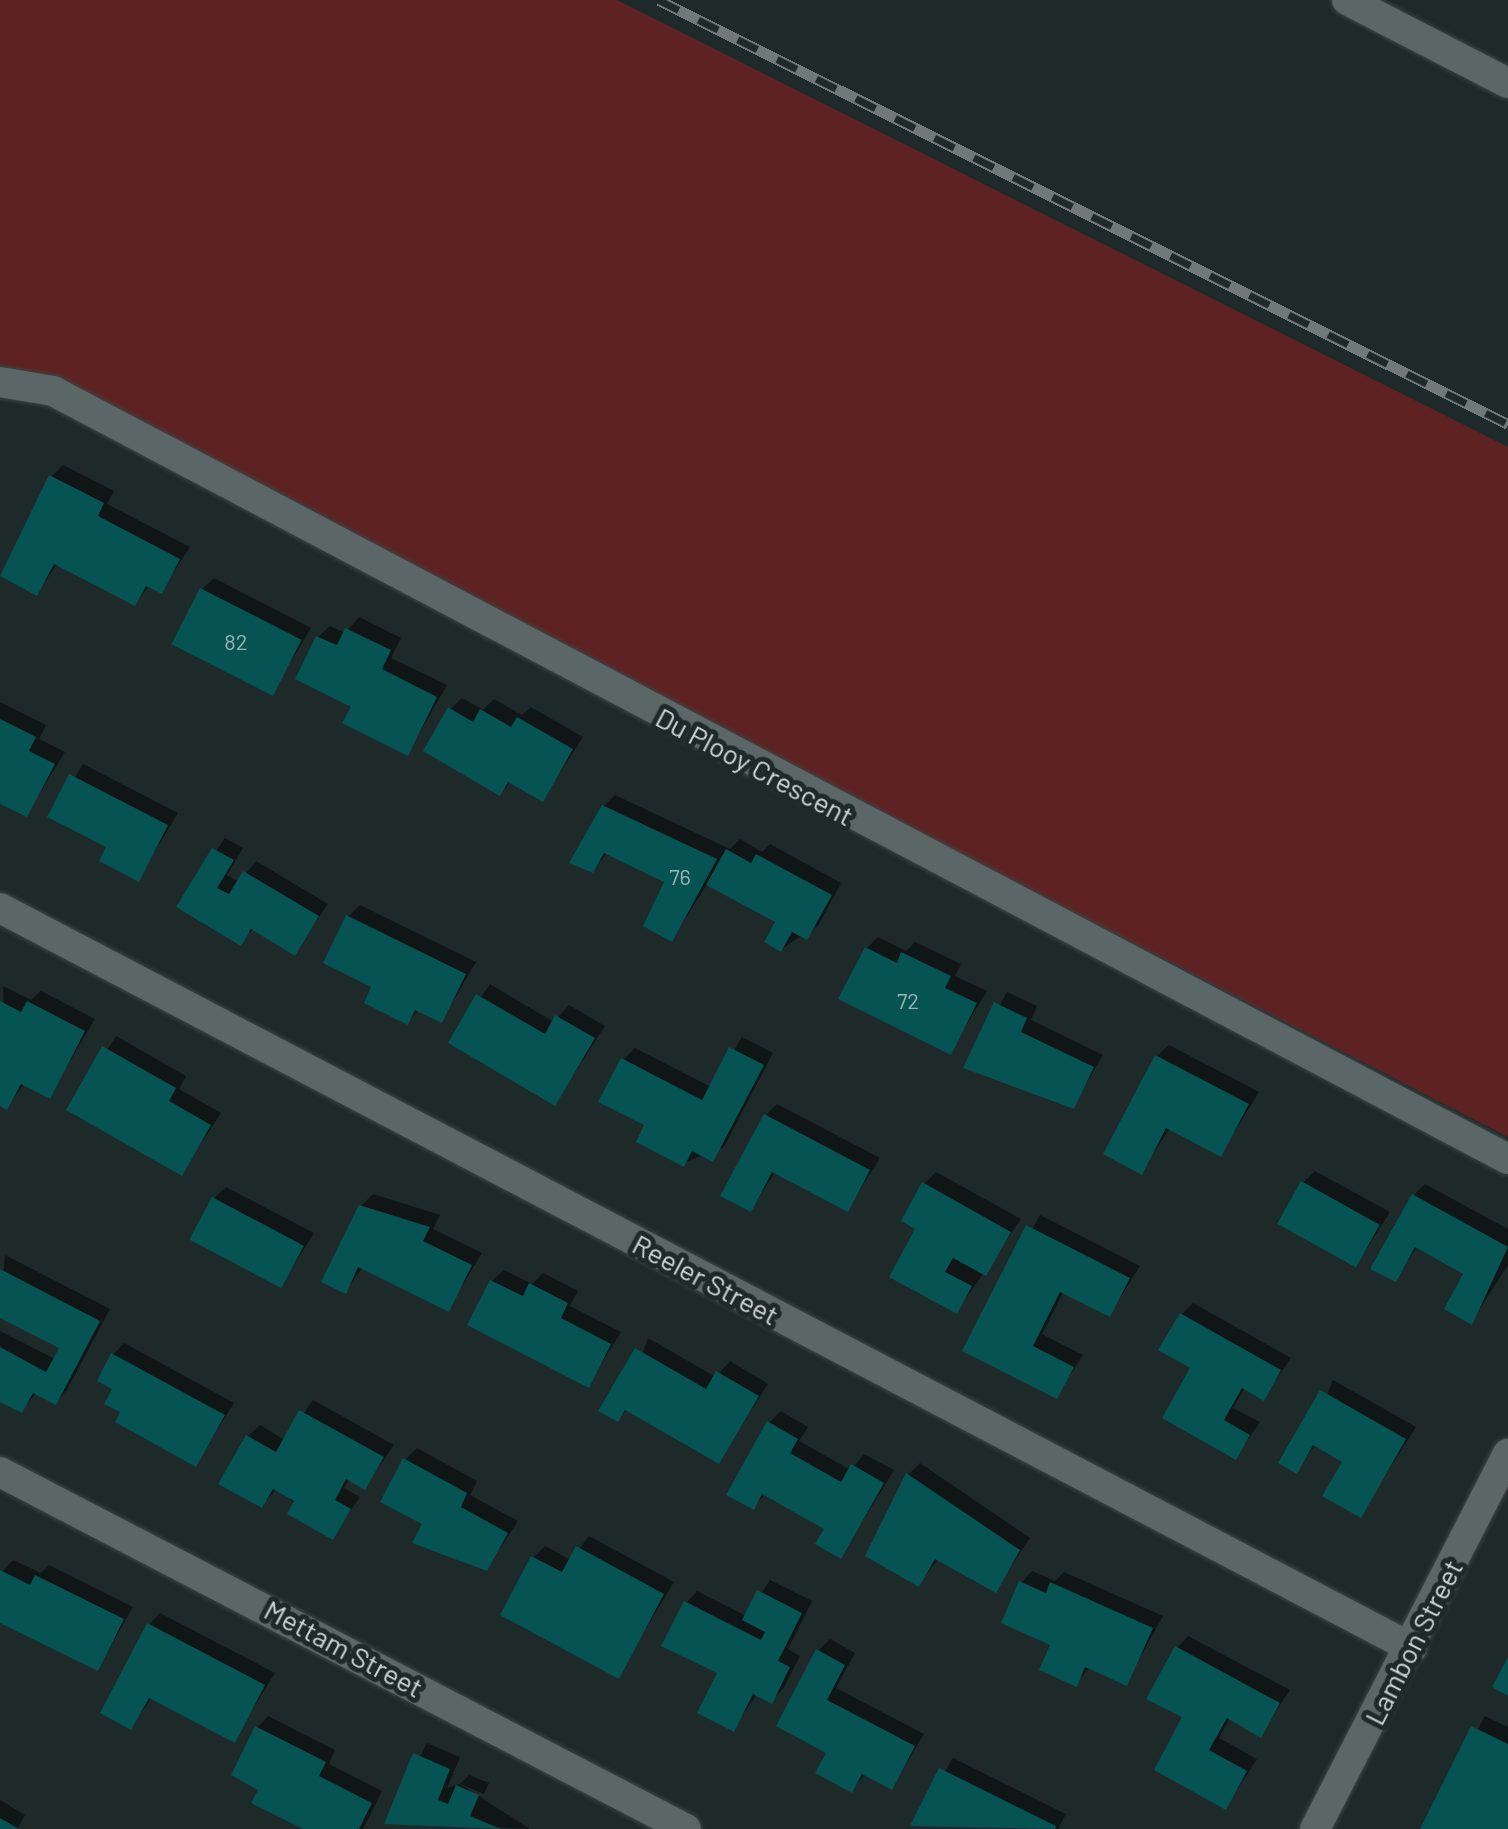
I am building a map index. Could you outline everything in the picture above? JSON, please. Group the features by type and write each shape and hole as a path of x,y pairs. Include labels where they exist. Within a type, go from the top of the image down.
{"street":[{"path":"1347,0 1508,83"},
{"name":"Du Plooy Crescent","path":"0,382 53,391 1508,1159"},
{"name":"Reeler Street","path":"0,908 1412,1648"},
{"name":"Lambon Street","path":"1315,1829 1412,1648 1508,1454"},
{"name":"Mettam Street","path":"0,1472 686,1829"}],"shaded area":[{"path":"0,0 617,0 1508,447 1508,1137 53,385 0,374"}],"building":[{"path":"49,475 104,503 98,516 180,559 162,594 146,586 135,606 54,564 37,596 0,576"},
{"path":"200,588 302,640 273,696 171,644"},
{"path":"345,628 391,650 382,669 437,697 408,756 342,723 351,707 295,679 316,636 337,645"},
{"path":"448,707 473,722 480,709 511,727 517,717 573,749 543,802 508,782 500,796 423,751"},
{"path":"0,719 36,737 29,751 55,764 27,817 0,804"},
{"path":"69,774 168,825 139,882 99,861 106,847 47,817"},
{"path":"602,805 717,859 672,942 643,926 664,882 604,853 593,873 569,863"},
{"path":"212,848 234,860 217,888 229,894 243,871 319,916 295,956 251,929 241,946 176,907"},
{"path":"726,849 751,863 756,854 832,895 807,940 792,932 781,952 764,942 775,922 706,885"},
{"path":"346,915 466,974 442,1023 415,1010 408,1025 364,1003 371,987 323,963"},
{"path":"865,947 897,963 901,952 951,976 945,988 977,1003 951,1055 838,999"},
{"path":"476,994 545,1034 555,1015 595,1038 555,1106 448,1043"},
{"path":"0,1001 21,1012 27,1001 85,1031 50,1099 21,1084 7,1110 0,1106"},
{"path":"994,1002 1027,1018 1021,1032 1094,1067 1074,1109 963,1068"},
{"path":"102,1046 176,1088 169,1101 211,1125 182,1176 66,1110"},
{"path":"729,1047 764,1065 713,1162 692,1151 684,1167 636,1142 644,1125 598,1102 621,1058 702,1100"},
{"path":"1155,1055 1249,1104 1221,1157 1166,1128 1142,1175 1103,1154"},
{"path":"764,1114 870,1170 848,1212 772,1172 751,1212 720,1196"},
{"path":"1301,1181 1380,1225 1356,1267 1277,1224"},
{"path":"922,1182 1011,1232 986,1276 953,1258 945,1272 972,1286 957,1314 889,1277 915,1229 901,1221"},
{"path":"1412,1194 1508,1247 1472,1325 1444,1309 1463,1274 1415,1247 1396,1282 1370,1269"},
{"path":"212,1197 304,1246 281,1288 189,1239"},
{"path":"359,1205 430,1227 423,1241 472,1265 449,1312 358,1267 346,1294 321,1282"},
{"path":"1026,1225 1130,1278 1110,1317 1060,1292 1033,1346 1074,1367 1057,1399 962,1351"},
{"path":"0,1269 100,1321 56,1405 33,1393 22,1413 0,1402 0,1347 46,1372 59,1348 0,1318"},
{"path":"490,1280 523,1296 529,1283 568,1303 561,1318 611,1344 589,1388 467,1325"},
{"path":"1180,1313 1281,1370 1264,1401 1242,1388 1224,1420 1250,1435 1236,1460 1162,1418 1190,1368 1158,1350"},
{"path":"635,1348 706,1389 716,1371 759,1396 719,1464 625,1410 618,1422 598,1411"},
{"path":"111,1353 225,1415 196,1467 115,1422 120,1412 104,1404 112,1389 97,1381"},
{"path":"1320,1390 1406,1439 1361,1518 1322,1496 1342,1462 1313,1445 1297,1474 1278,1463"},
{"path":"299,1410 384,1457 365,1490 346,1479 335,1500 351,1509 333,1540 287,1514 294,1501 273,1489 262,1508 218,1484 246,1435 276,1452"},
{"path":"767,1421 798,1439 790,1453 841,1482 851,1464 884,1483 841,1559 815,1544 824,1529 762,1494 754,1510 726,1495"},
{"path":"403,1458 467,1493 461,1507 508,1533 487,1571 412,1543 422,1524 380,1502"},
{"path":"906,1473 1020,1550 996,1593 935,1559 919,1587 865,1556"},
{"path":"576,1546 664,1594 619,1679 500,1615 531,1556 562,1572"},
{"path":"0,1570 30,1585 35,1575 124,1619 98,1671 0,1623"},
{"path":"1019,1581 1046,1593 1050,1582 1153,1628 1127,1686 1085,1667 1077,1687 1039,1670 1050,1645 1001,1623"},
{"path":"757,1590 802,1613 778,1661 790,1667 772,1704 753,1694 734,1732 697,1713 717,1673 661,1646 684,1601 761,1640 765,1632 742,1620"},
{"path":"147,1623 265,1685 235,1743 149,1698 131,1730 100,1713"},
{"path":"1175,1646 1280,1703 1261,1738 1227,1718 1209,1750 1247,1771 1226,1810 1154,1770 1182,1717 1146,1699"},
{"path":"816,1649 845,1665 827,1700 915,1746 892,1790 862,1774 852,1793 815,1773 826,1753 776,1726"},
{"path":"1508,1657 1508,1696 1492,1687"},
{"path":"255,1726 326,1762 319,1776 372,1803 359,1829 303,1829 251,1803 258,1790 231,1775"},
{"path":"1471,1726 1508,1744 1508,1829 1420,1829"},
{"path":"413,1753 450,1769 438,1800 448,1804 456,1785 479,1795 470,1816 501,1829 384,1824"},
{"path":"939,1768 1056,1826 1055,1829 910,1826"},
{"path":"0,1818 19,1829 0,1829"}],"railway":[{"path":"659,0 1508,424"}]}
